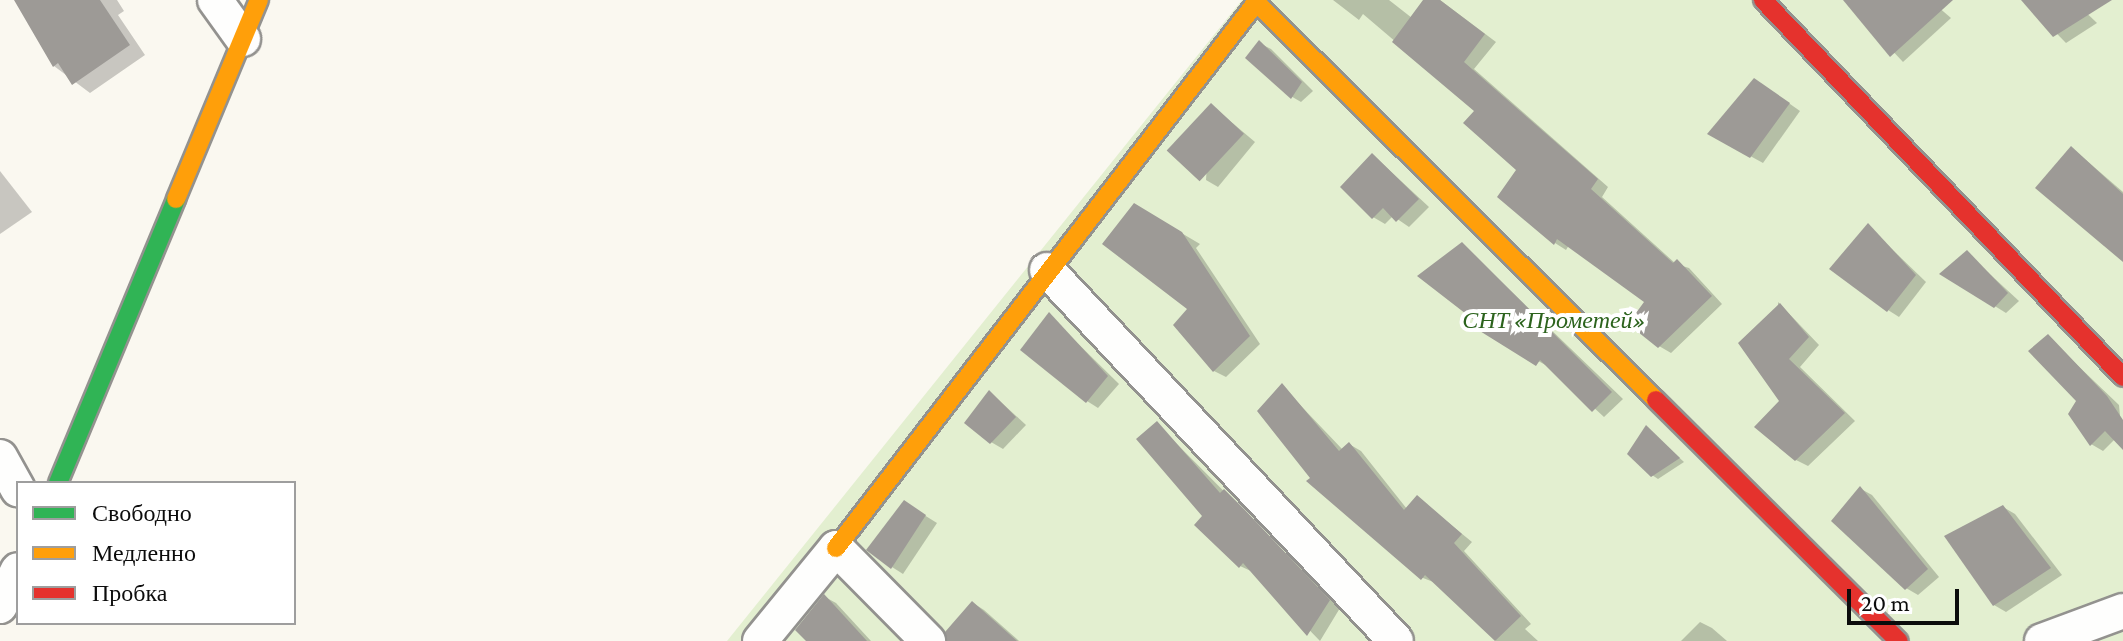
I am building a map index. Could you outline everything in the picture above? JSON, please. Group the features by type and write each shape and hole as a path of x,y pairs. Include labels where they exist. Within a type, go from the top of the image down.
{"street":[{"path":"215,0 243,39"},
{"path":"59,481 259,0"},
{"path":"1763,0 2123,377"},
{"path":"760,641 836,548 1257,1 1899,641"},
{"path":"1047,270 1396,641"},
{"path":"0,457 16,485"},
{"path":"836,548 928,641"},
{"path":"0,606 16,574"},
{"path":"2042,641 2123,611"}],"green space":[{"name":"СНТ «Прометей»","path":"1242,0 2123,0 2123,641 727,641"}],"building":[{"path":"14,0 100,0 130,45 72,85 58,63 53,67"},
{"path":"1423,0 1440,0 1485,34 1464,62 1598,179 1591,189 1673,263 1677,259 1712,296 1658,348 1628,324 1644,302 1557,239 1554,245 1497,197 1516,170 1463,123 1474,111 1392,42"},
{"path":"1843,0 1953,0 1890,57"},
{"path":"2021,0 2112,0 2053,37"},
{"path":"1259,40 1302,82 1291,99 1245,58"},
{"path":"1754,78 1790,103 1750,158 1707,134"},
{"path":"1211,103 1244,134 1200,181 1167,151"},
{"path":"2071,146 2123,194 2123,262 2035,188"},
{"path":"1372,153 1419,199 1396,222 1383,208 1372,219 1340,187"},
{"path":"1134,203 1182,232 1250,336 1213,372 1173,325 1187,309 1102,244"},
{"path":"1868,223 1916,275 1887,312 1829,269"},
{"path":"1462,242 1612,392 1592,412 1540,360 1536,366 1475,328 1479,324 1417,276"},
{"path":"1967,250 2008,293 1994,308 1939,274"},
{"path":"1780,303 1809,337 1789,359 1845,413 1795,461 1754,427 1779,401 1738,343"},
{"path":"1049,312 1108,376 1086,403 1020,350"},
{"path":"2048,334 2107,396 2123,420 2123,450 2105,431 2090,446 2068,414 2076,401 2028,351"},
{"path":"1282,383 1339,451 1349,442 1404,510 1417,495 1462,534 1454,543 1521,616 1495,641 1425,575 1421,580 1306,481 1310,478 1257,411"},
{"path":"989,390 1016,417 990,444 964,423"},
{"path":"1157,421 1220,493 1224,489 1330,600 1307,636 1243,563 1239,568 1194,525 1202,516 1136,439"},
{"path":"1646,425 1680,458 1651,477 1627,454"},
{"path":"1860,486 1928,569 1905,590 1831,521"},
{"path":"904,500 926,515 891,569 866,550"},
{"path":"2003,505 2051,568 1993,606 1944,536"},
{"path":"824,594 867,641 806,641 795,630"},
{"path":"972,601 1017,641 947,641 945,632"}],"traffic: fast":[{"path":"59,481 176,199"}],"traffic: slow":[{"path":"176,199 259,0"},
{"path":"836,548 1258,0"},
{"path":"1256,2 1656,400"}],"traffic: jam":[{"path":"1763,0 2123,377"},
{"path":"1656,400 1899,641"}]}
